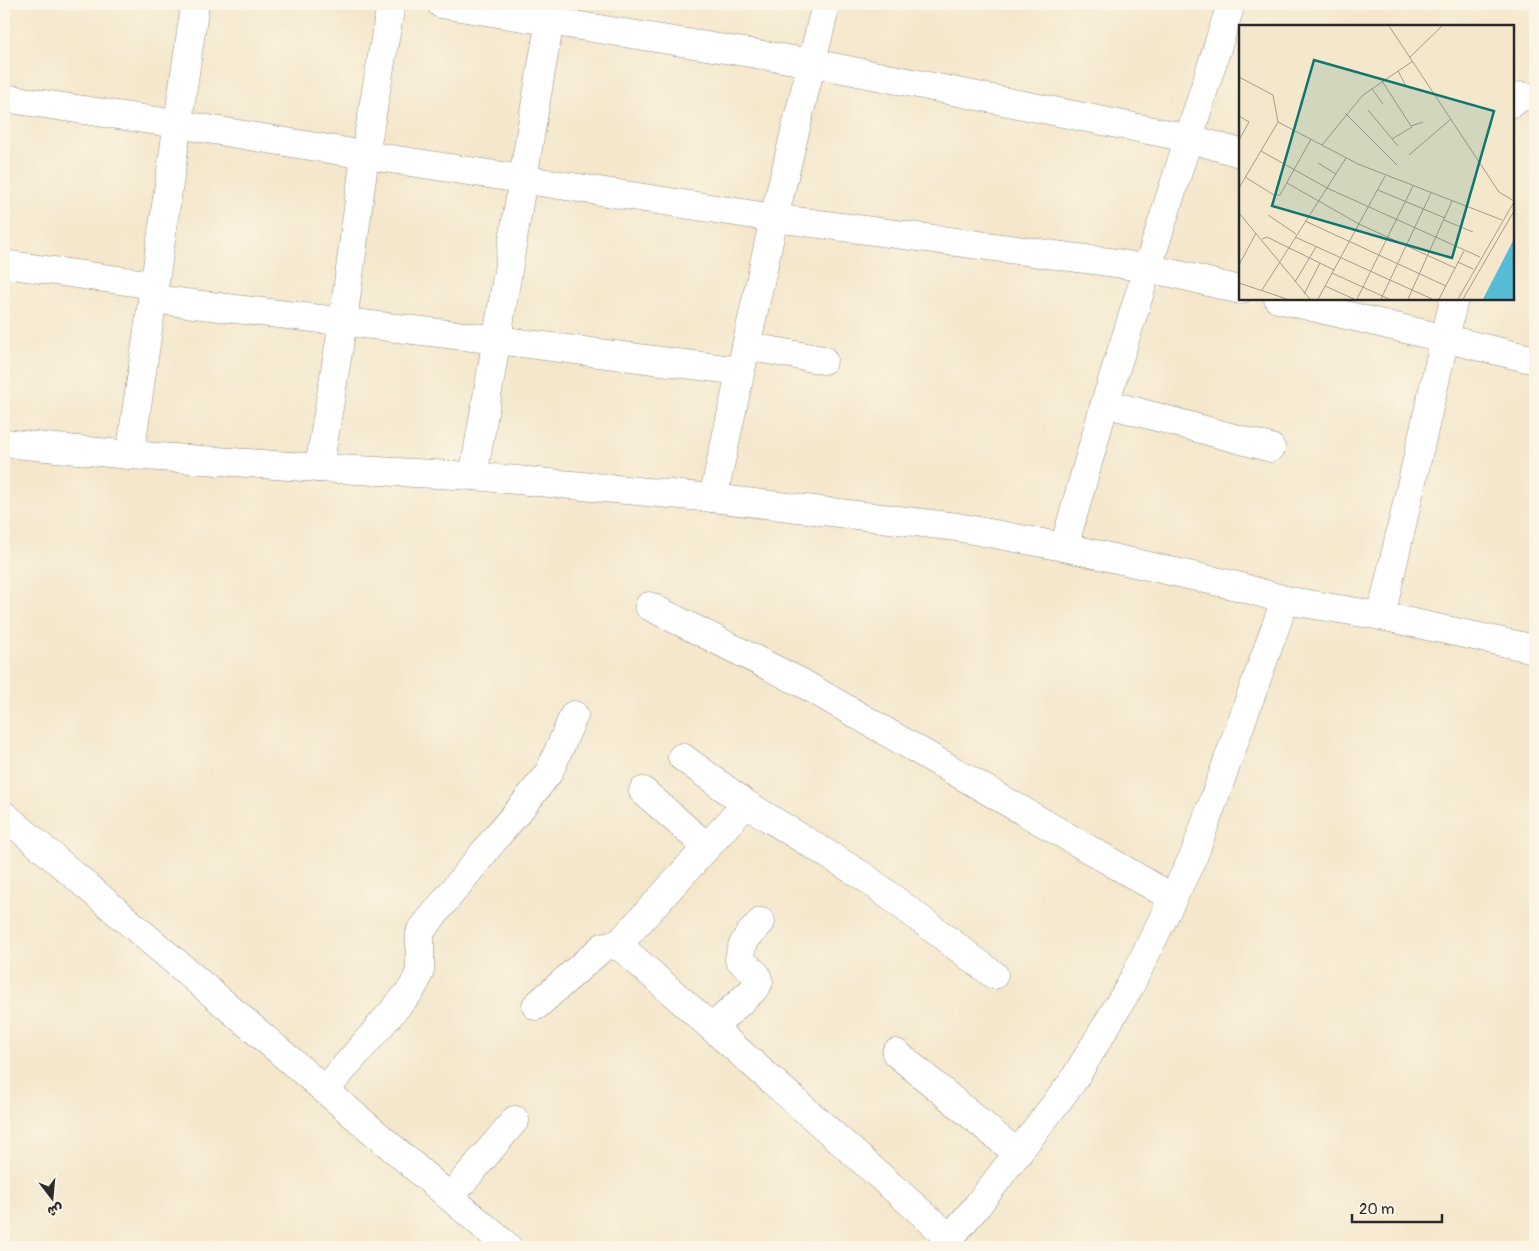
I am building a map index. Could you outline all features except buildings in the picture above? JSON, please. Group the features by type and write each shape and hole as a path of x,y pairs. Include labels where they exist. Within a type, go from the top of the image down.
{"street":[{"path":"130,455 195,4"},
{"path":"319,468 343,322 365,155 391,4"},
{"path":"441,4 551,12 1188,138 1239,153"},
{"path":"713,498 774,218 826,4"},
{"path":"1064,546 1105,403 1231,4"},
{"path":"473,476 498,340 522,179 551,12"},
{"path":"1514,101 1521,96 1535,96"},
{"path":"4,98 774,218 1148,268 1239,290"},
{"path":"4,264 153,292 343,322 498,340 743,358 823,360"},
{"path":"1282,300 1535,360"},
{"path":"1381,616 1454,300"},
{"path":"1105,403 1271,448"},
{"path":"4,443 130,455 473,476 713,498 956,527 1064,546 1237,586 1285,600 1381,616 1535,649"},
{"path":"536,1006 603,947 610,945 622,948 946,1243 1018,1154 1073,1081 1130,986 1194,855 1285,600"},
{"path":"649,606 802,683 1173,898"},
{"path":"325,1090 411,990 420,970 420,932 549,772 574,715"},
{"path":"682,757 746,804 866,878 994,975"},
{"path":"643,791 707,847"},
{"path":"617,946 746,804"},
{"path":"4,815 508,1247"},
{"path":"712,1028 753,990 758,982 756,974 739,958 741,947 746,937 761,922"},
{"path":"896,1053 1018,1154"},
{"path":"450,1197 515,1120"}]}
